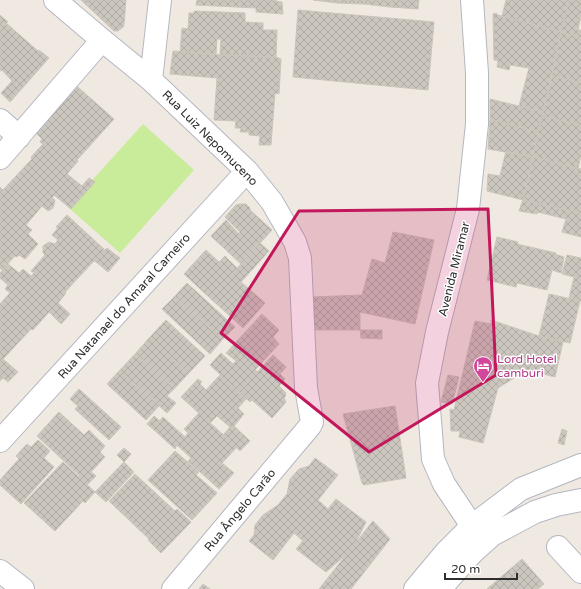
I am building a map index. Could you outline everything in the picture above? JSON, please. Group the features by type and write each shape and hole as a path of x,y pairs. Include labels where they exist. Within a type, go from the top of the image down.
{"street":[{"name":"Rua Luiz Nepomuceno","path":"55,0 151,80 247,171 272,202 295,242 300,258 306,388 312,422 306,431"},
{"path":"151,80 160,0"},
{"name":"Avenida Miramar","path":"472,0 477,73 477,124 468,209 437,332 427,383 433,459 444,484 472,526"},
{"path":"0,158 102,40"},
{"path":"0,120 19,137"},
{"name":"Rua Natanael do Amaral Carneiro","path":"0,441 247,171"},
{"name":"Rua Ângelo Carão","path":"173,589 306,431"},
{"path":"415,589 446,552 472,526 521,489 581,465"},
{"path":"440,589 473,552 492,535 535,512 556,505 581,500"},
{"path":"558,547 581,572"},
{"path":"0,571 23,589"}],"highlighted area":[{"path":"488,209 496,375 369,452 221,333 299,211"}],"green space":[{"path":"143,124 194,170 120,253 68,207"}],"building":[{"path":"81,0 126,0 123,27 118,31 114,31"},
{"path":"197,0 276,0 282,2 283,14 256,12 256,8 196,5"},
{"path":"313,0 337,0 337,3"},
{"path":"337,0 365,0 364,4 337,3"},
{"path":"365,0 391,0 390,7 364,4"},
{"path":"391,0 419,0 418,9 390,7"},
{"path":"506,0 569,0 561,32 502,16"},
{"path":"569,0 581,0 581,15 578,30 581,30 581,38 561,32"},
{"path":"298,10 434,22 428,90 293,77"},
{"path":"194,11 245,13 245,22 263,23 263,30 277,30 276,57 220,55 221,39 217,39 216,54 180,52 182,28 188,29 189,13 194,13"},
{"path":"496,13 498,15 561,32 543,112 519,106 529,68 510,65 509,70 497,67 498,61 494,60 493,14"},
{"path":"0,15 8,22 6,23 38,51 39,50 49,58 10,102 1,93 12,81 2,70 0,71"},
{"path":"561,32 581,38 581,83 552,76"},
{"path":"173,51 220,55 276,57 281,59 279,94 275,93 271,145 259,145 260,136 249,135 249,132 240,132 241,128 235,128 236,121 214,120 217,78 170,74"},
{"path":"552,76 581,83 581,125 542,116"},
{"path":"71,81 114,119 77,160 78,161 67,174 82,186 89,178 95,182 71,209 54,195 52,198 55,200 53,208 48,211 42,206 26,225 32,230 28,234 38,244 25,259 19,255 17,257 15,256 2,270 0,268 0,187 3,190 32,159 31,157 43,144 40,142 42,139 30,127"},
{"path":"490,99 543,112 538,132 490,119"},
{"path":"542,116 581,125 581,155 578,169 533,157"},
{"path":"490,119 538,132 533,157 488,149"},
{"path":"506,151 533,157 523,200 487,191 488,174 500,176"},
{"path":"533,157 581,169 581,213 523,200"},
{"path":"523,200 581,213 581,237 562,232 566,219 538,212 537,214 519,211"},
{"path":"246,204 250,210 272,230 241,264 211,236 226,220 239,234 240,232 225,217 236,205"},
{"path":"67,215 105,250 107,248 120,258 108,272 95,261 93,262 65,292 66,293 58,303 70,314 61,324 49,312 33,330 31,329 3,359 18,372 8,382 3,378 0,381 0,304 10,293 5,289 8,285 0,278 0,273 8,264 19,273 23,269 31,276 34,273 31,271 45,255 43,253 43,246 49,242 55,244 58,240 52,235 58,228 56,227"},
{"path":"393,232 434,240 415,324 360,312 360,330 311,330 311,297 362,295 372,259 385,263"},
{"path":"497,237 518,242 517,244 556,253 555,254 564,257 561,273 552,270 547,290 517,283 516,287 487,280"},
{"path":"260,243 269,251 241,282 265,303 243,328 210,298"},
{"path":"206,250 219,262 225,256 237,268 210,298 184,274"},
{"path":"567,255 581,258 581,301 569,298 574,277 562,274"},
{"path":"187,283 235,327 222,340 175,296"},
{"path":"549,294 580,301 570,343 539,336"},
{"path":"175,296 222,340 210,354 162,309"},
{"path":"262,314 279,330 273,337 279,344 255,370 258,372 239,392 210,365 221,353 233,364 236,361 226,353"},
{"path":"166,320 205,356 189,373 150,337"},
{"name":"Lord Hotel camburi","path":"491,320 539,336 563,342 555,377 527,370 498,388 483,443 459,437 460,431 451,431 450,409 454,410 475,321 491,324"},
{"path":"360,330 382,330 382,339 361,338"},
{"path":"150,337 189,373 174,389 136,353"},
{"path":"136,353 174,389 167,396 176,403 167,413 120,370"},
{"path":"273,355 286,367 280,374 285,379 279,386 286,393 284,398 286,402 272,418 252,400 250,402 239,392"},
{"path":"120,370 159,406 146,420 107,384"},
{"path":"220,375 247,398 238,408 244,414 234,426 250,441 240,451 223,435 230,427 217,416 210,423 181,397 198,379 202,382 200,384 206,390"},
{"path":"448,375 459,377 452,404 441,402"},
{"path":"79,389 121,427 109,440 75,409 78,406 70,399"},
{"path":"395,406 406,478 364,485 362,483 343,414"},
{"path":"59,412 84,435 89,430 105,446 100,452 105,457 91,472 96,476 87,485 79,477 80,476 37,436"},
{"path":"199,413 237,447 222,463 234,473 219,489 188,461 191,458 177,445 175,449 153,429 163,417 185,437 188,433 184,429"},
{"path":"154,416 160,421 153,429 147,424"},
{"path":"562,429 567,431 564,445 558,443"},
{"path":"38,440 50,451 44,458 54,467 21,504 0,485 0,480 19,459 16,456 27,444 31,447"},
{"path":"124,448 131,454 124,462 117,455"},
{"path":"175,451 199,472 196,475 217,493 192,520 148,480"},
{"path":"315,458 338,475 318,500 328,509 336,499 366,522 355,544 347,554 326,572 296,549 303,541 294,533 273,560 249,541 254,535 255,525 263,515 278,505 287,494 290,479 299,469 309,466"},
{"path":"63,462 95,492 85,503 83,501 55,531 24,503"},
{"path":"124,462 134,472 106,502 95,492"},
{"path":"135,474 175,511 177,509 191,522 161,553 148,540 149,539 109,501"},
{"path":"373,521 390,539 351,589 319,589"},
{"path":"522,559 544,584 538,589 487,589"},
{"path":"203,584 210,589 199,589"}],"place":[{"name":"Lord Hotel camburi","path":"483,383"}]}
